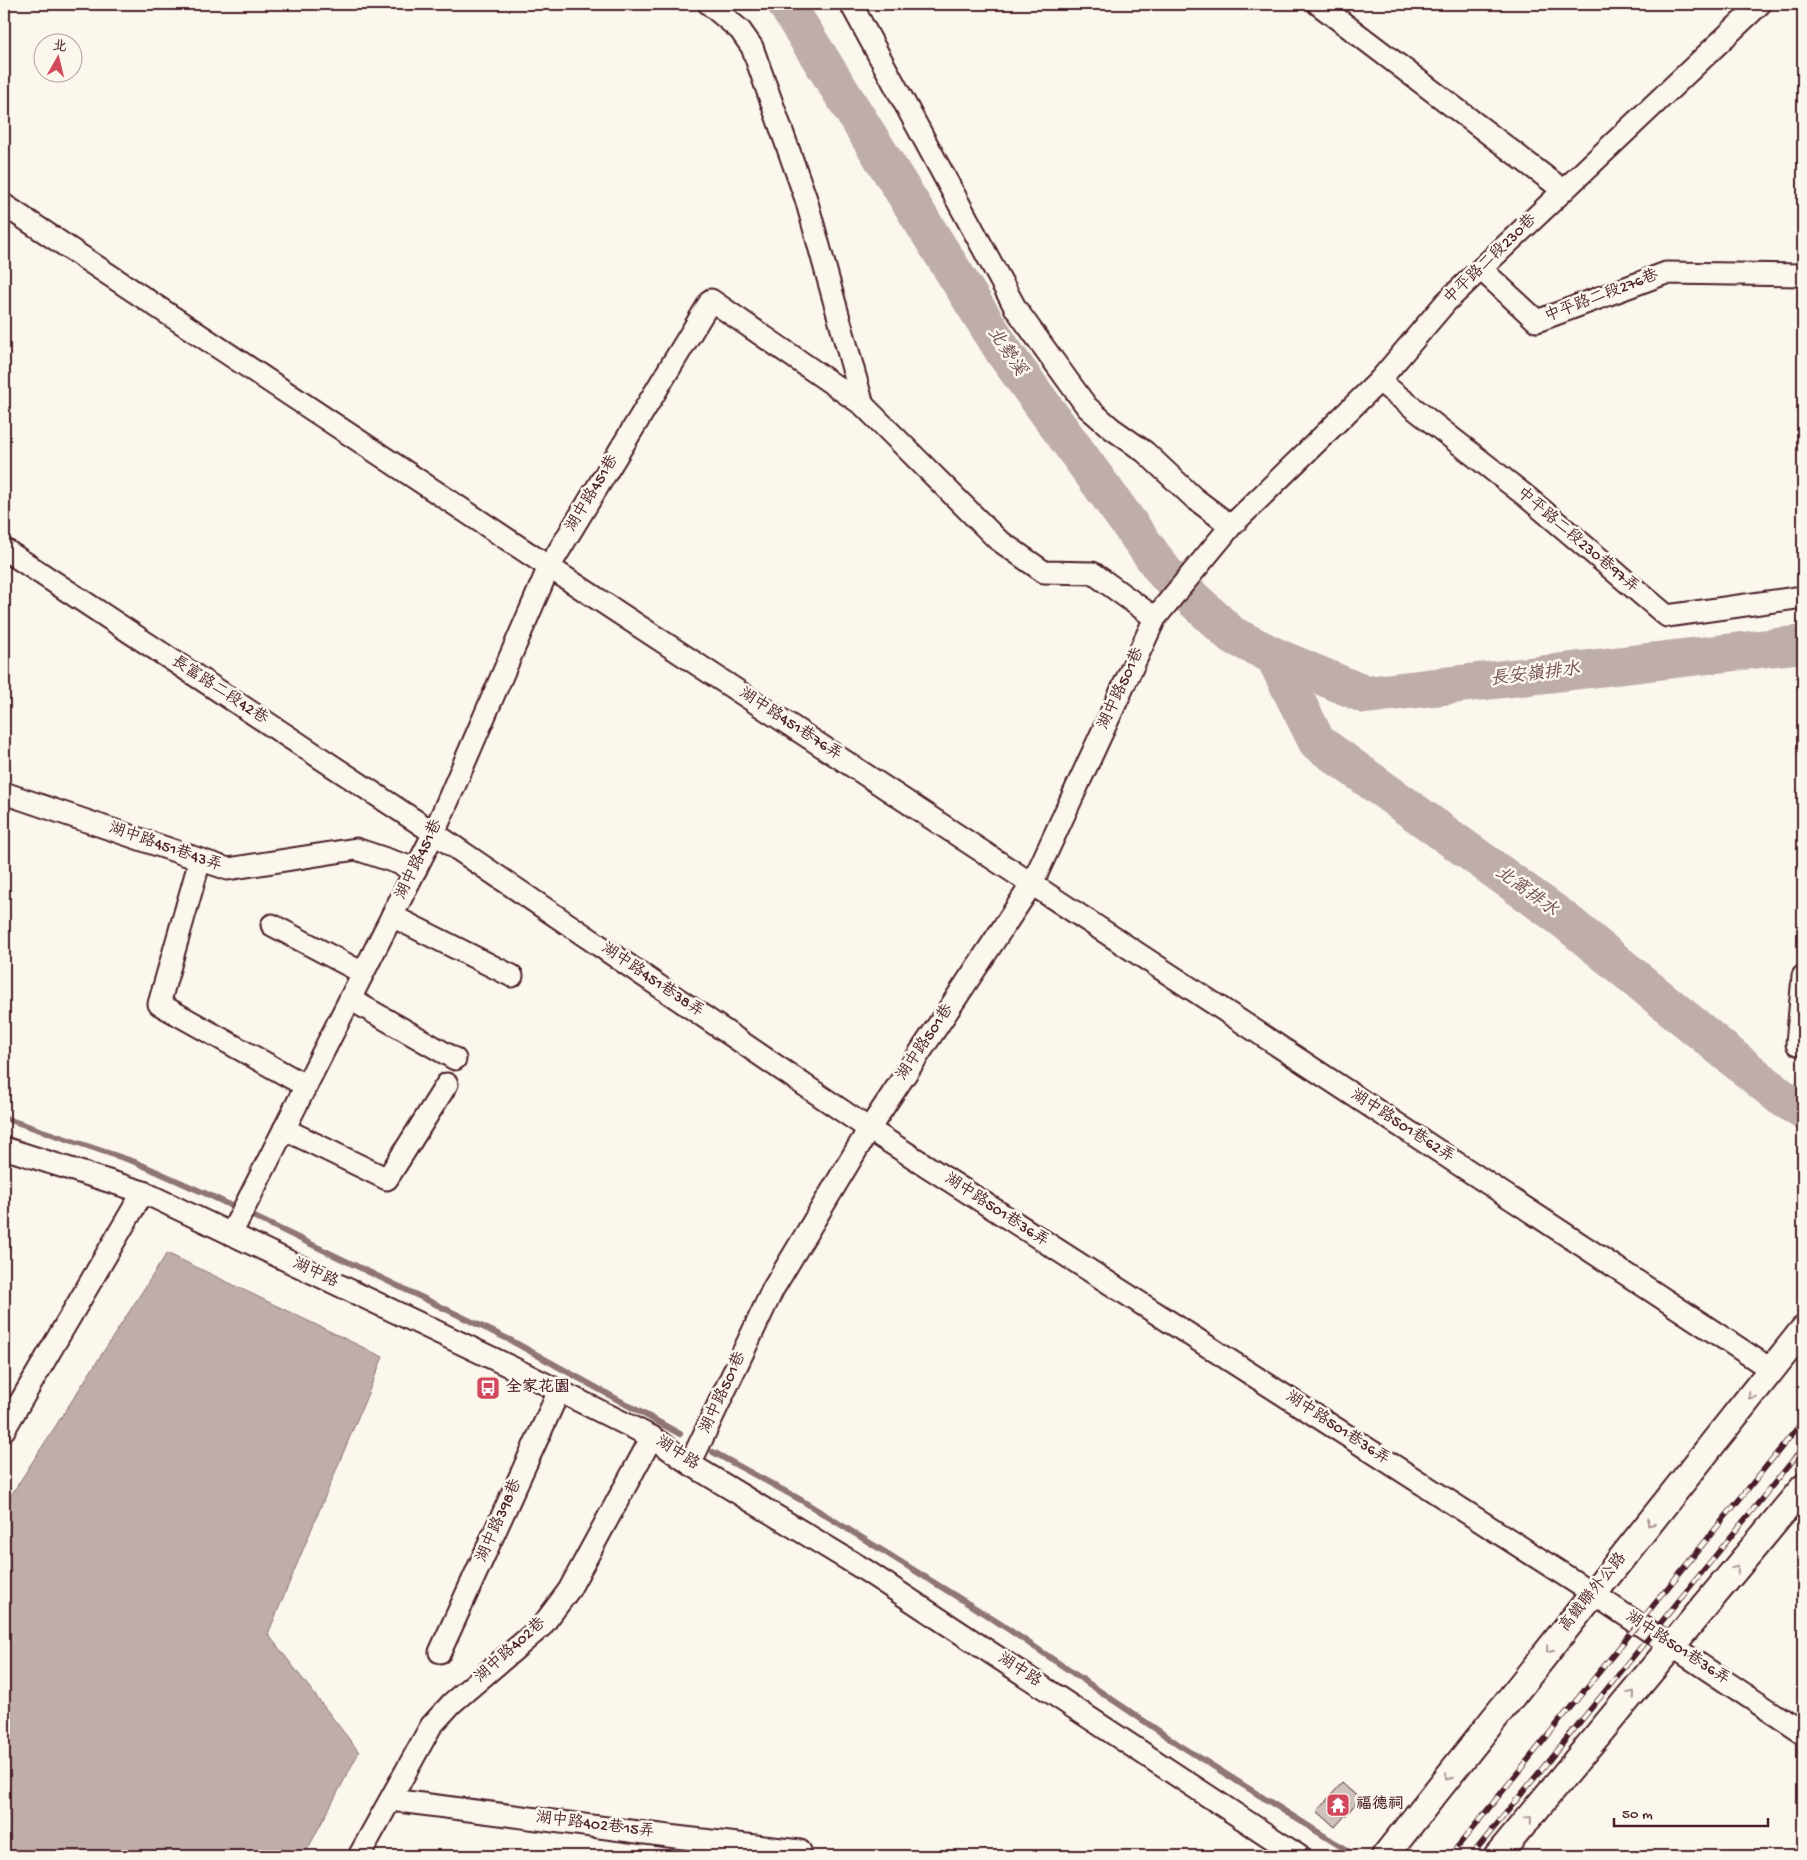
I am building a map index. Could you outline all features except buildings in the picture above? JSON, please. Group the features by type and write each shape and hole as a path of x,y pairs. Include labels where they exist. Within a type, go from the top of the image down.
{"main road":[{"name":"高鐵聯外公路","path":"1385,1856 1803,1330"},
{"path":"1497,1856 1803,1488"}],"street":[{"path":"708,4 740,30 752,47 806,199 863,404"},
{"path":"852,4 1016,309 1087,407 1111,428 1145,452 1194,498 1231,526"},
{"path":"1318,4 1563,190"},
{"name":"中平路二段230巷","path":"1231,526 1379,381 1446,302 1760,4"},
{"name":"湖中路451巷76弄","path":"4,206 1032,884"},
{"name":"中平路二段276巷","path":"1481,269 1537,322 1666,273 1803,275"},
{"name":"湖中路451巷","path":"231,1234 434,832 549,566 711,300 863,404 997,539 1044,572 1094,573 1154,618"},
{"name":"中平路二段230巷97弄","path":"1379,381 1527,498 1667,616 1803,596"},
{"name":"湖中路501巷","path":"690,1464 773,1289 869,1129 1032,884 1154,618 1231,526"},
{"name":"長富路二段42巷","path":"4,549 434,832"},
{"name":"湖中路451巷43弄","path":"4,793 228,870 356,848 416,869"},
{"name":"湖中路451巷38弄","path":"434,832 869,1129"},
{"path":"200,860 160,1004 306,1086"},
{"name":"湖中路501巷62弄","path":"1032,884 1772,1370"},
{"path":"392,916 512,976"},
{"path":"272,925 363,973"},
{"path":"1797,1044 1803,976"},
{"path":"350,999 455,1059"},
{"path":"284,1130 387,1179 446,1084"},
{"name":"湖中路501巷36弄","path":"869,1129 1594,1594 1803,1733"},
{"name":"湖中路","path":"4,1148 144,1192 652,1437 690,1464 866,1570 1300,1856"},
{"path":"4,1430 144,1192"},
{"name":"湖中路398巷","path":"440,1652 559,1391"},
{"name":"湖中路402巷","path":"360,1856 432,1726 452,1703 542,1626 570,1590 652,1437"},
{"name":"湖中路402巷15弄","path":"391,1800 800,1851"}],"shaded area":[{"path":"167,1253 383,1357 268,1634 359,1752 304,1856 4,1856 4,1506"}],"waterway":[{"name":"北勢溪","path":"786,4 1004,352 1165,573 1232,635 1274,656 1366,695 1803,644"},
{"name":"北窩排水","path":"1274,656 1317,742 1563,919 1781,1097 1803,1111"},
{"path":"4,1118 135,1162 209,1195 510,1340 680,1434"},
{"path":"713,1452 801,1500 996,1621 1178,1744 1356,1856"}],"railway":[{"path":"1450,1856 1803,1421"},
{"path":"1471,1856 1803,1448"}],"place":[{"name":"全家花園","path":"488,1388"},
{"name":"福德祠","path":"1338,1805"}],"water label":[{"name":"長安嶺排水","path":"1535,675"}]}
